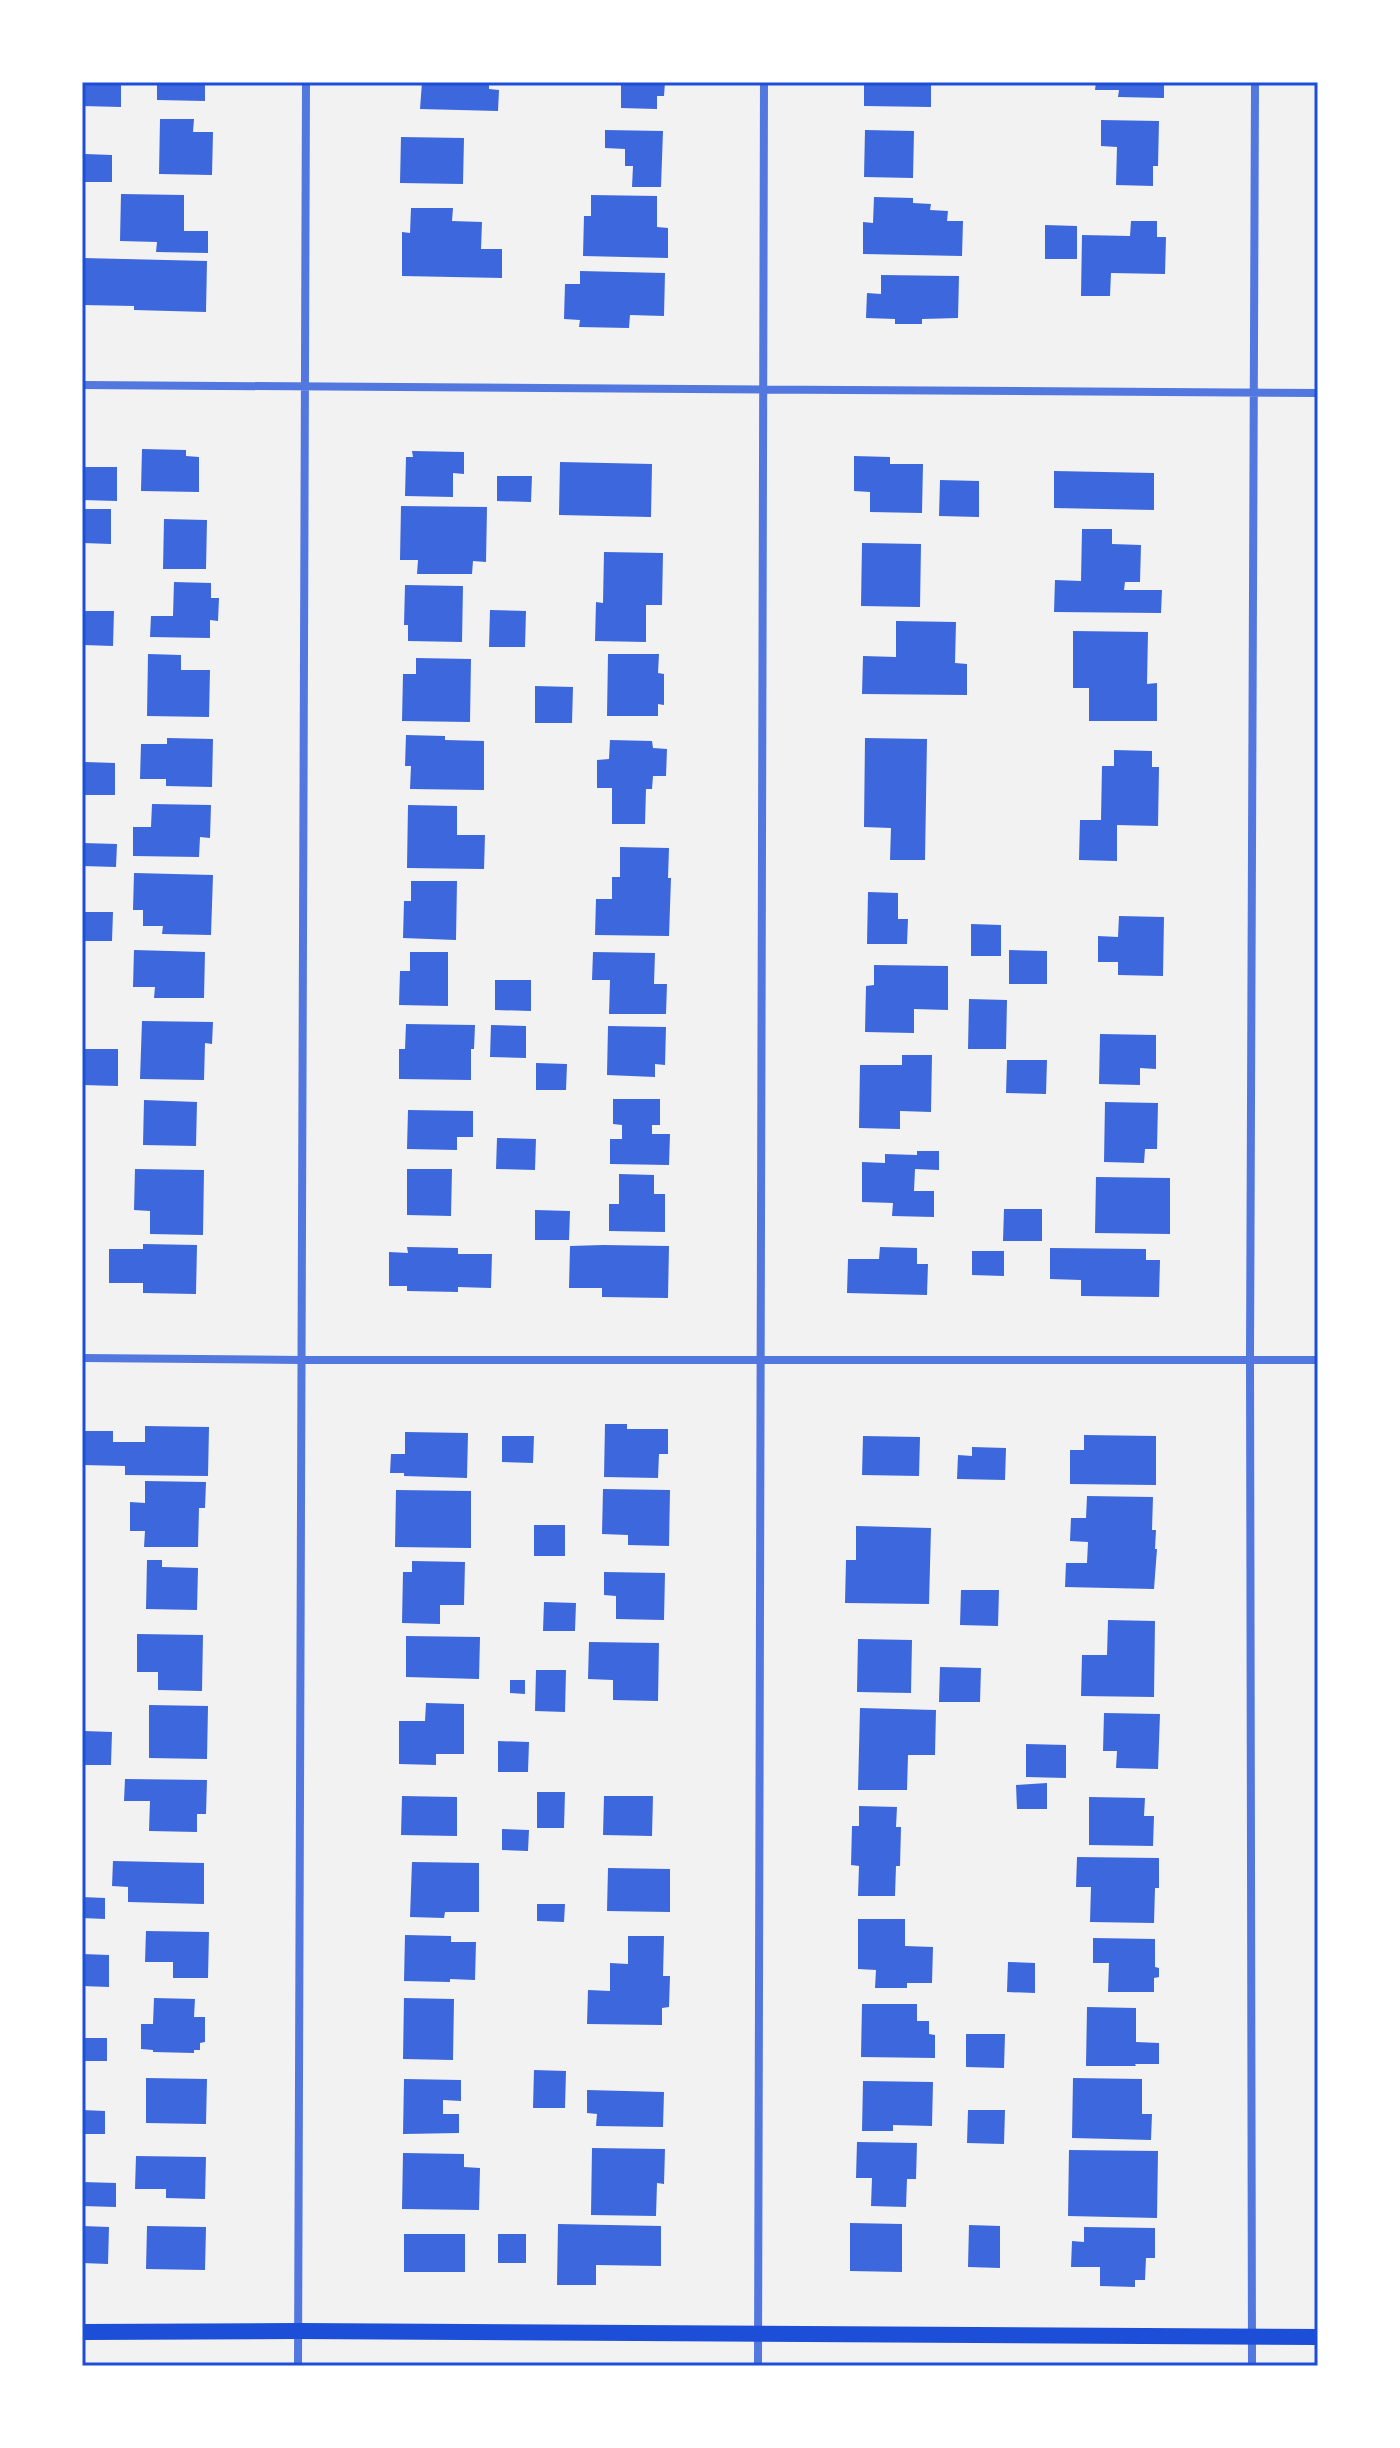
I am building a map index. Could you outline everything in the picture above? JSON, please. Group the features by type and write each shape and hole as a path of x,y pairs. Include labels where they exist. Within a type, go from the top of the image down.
{"main road":[{"path":"82,2332 1318,2337"}],"street":[{"path":"298,2366 306,82"},
{"path":"758,2366 764,82"},
{"path":"1252,2366 1250,1359 1255,82"},
{"path":"82,385 1318,393"},
{"path":"82,1358 1318,1360"}],"building":[{"path":"82,82 121,82 121,107 82,106"},
{"path":"157,82 205,82 205,101 157,100"},
{"path":"422,82 489,82 489,89 499,90 498,111 420,109"},
{"path":"621,82 665,82 664,96 657,96 657,109 621,108"},
{"path":"864,82 931,82 931,107 864,106"},
{"path":"1096,82 1164,82 1164,98 1118,97 1119,90 1095,90"},
{"path":"160,119 194,119 193,132 213,132 212,175 159,174"},
{"path":"1101,120 1159,121 1158,166 1153,166 1153,186 1116,185 1117,147 1101,146"},
{"path":"605,130 663,131 661,187 632,187 633,166 625,166 625,149 605,148"},
{"path":"865,130 914,131 913,178 864,177"},
{"path":"401,137 464,138 463,184 400,183"},
{"path":"85,154 112,155 112,182 85,182"},
{"path":"121,194 184,195 184,231 208,231 208,253 156,252 157,242 120,241"},
{"path":"591,195 657,196 657,227 668,228 668,258 583,256 584,216 591,216"},
{"path":"874,197 913,198 913,203 931,204 930,210 948,211 947,221 963,221 962,256 863,254 863,222 873,223"},
{"path":"411,208 453,208 452,221 482,222 481,249 502,249 502,278 402,276 402,232 410,233"},
{"path":"1131,221 1157,221 1157,237 1166,237 1165,274 1111,273 1110,296 1081,296 1082,235 1130,236"},
{"path":"1045,225 1077,226 1077,259 1045,259"},
{"path":"83,258 207,261 206,312 82,305"},
{"path":"580,271 665,273 664,316 630,315 629,328 579,327 580,320 564,319 565,284 580,284"},
{"path":"881,275 959,276 958,318 922,319 922,324 895,324 895,319 866,318 867,293 881,294"},
{"path":"142,449 186,450 186,456 199,457 199,492 141,491"},
{"path":"412,451 464,452 464,474 453,473 453,497 405,496 406,457 413,457"},
{"path":"854,456 890,457 890,464 923,464 922,513 870,512 870,492 854,491"},
{"path":"560,462 652,464 651,517 559,515"},
{"path":"82,467 117,467 117,501 82,500"},
{"path":"1054,471 1154,473 1154,510 1054,508"},
{"path":"497,476 532,476 531,502 497,501"},
{"path":"940,480 979,481 979,517 939,516"},
{"path":"401,506 487,507 486,562 473,561 472,574 417,574 418,560 400,560"},
{"path":"83,509 111,509 111,544 83,543"},
{"path":"164,519 207,520 206,569 163,569"},
{"path":"1082,529 1112,529 1112,544 1141,545 1140,582 1125,582 1124,590 1162,590 1161,613 1054,612 1055,580 1081,581"},
{"path":"862,543 921,544 920,607 861,606"},
{"path":"604,552 663,553 662,605 646,605 646,642 595,641 596,602 603,603"},
{"path":"174,582 211,583 211,598 219,598 218,621 210,620 210,638 150,637 151,616 173,616"},
{"path":"405,585 463,586 462,642 408,641 408,625 404,625"},
{"path":"490,610 526,611 525,647 489,647"},
{"path":"84,611 114,611 113,646 83,645"},
{"path":"896,621 956,622 955,663 967,664 967,695 862,694 863,656 896,657"},
{"path":"1073,631 1148,632 1147,684 1157,683 1157,721 1089,721 1089,688 1073,688"},
{"path":"148,654 181,655 181,670 210,670 209,717 147,716"},
{"path":"608,654 659,654 658,673 664,674 664,705 658,704 658,716 607,716"},
{"path":"416,658 471,659 470,722 402,721 403,674 416,674"},
{"path":"535,686 573,687 572,723 535,723"},
{"path":"406,735 484,741 484,790 410,789 411,766 405,766"},
{"path":"167,738 213,739 212,787 166,786 166,779 140,779 141,744 167,744"},
{"path":"865,738 927,739 925,860 890,860 891,828 864,827"},
{"path":"610,740 652,741 653,748 667,749 666,776 653,776 652,789 646,789 645,824 612,824 612,788 597,788 597,760 609,759"},
{"path":"1114,750 1152,751 1152,767 1159,767 1158,826 1117,825 1117,861 1079,860 1080,820 1101,820 1102,766 1114,766"},
{"path":"85,762 115,763 115,795 84,795"},
{"path":"152,804 211,805 210,838 200,837 199,857 133,856 133,827 151,827"},
{"path":"408,805 457,806 457,835 485,835 484,869 407,868"},
{"path":"82,843 117,844 116,867 82,866"},
{"path":"620,847 669,848 669,936 595,935 596,899 612,899 612,877 620,877"},
{"path":"134,873 213,875 211,935 162,934 163,926 143,926 143,910 133,910"},
{"path":"411,881 457,881 456,940 403,938 404,901 411,901"},
{"path":"868,892 898,893 898,919 908,919 907,944 867,944"},
{"path":"82,912 113,912 112,941 82,941"},
{"path":"1119,916 1164,917 1163,976 1118,975 1118,962 1098,962 1098,936 1118,937"},
{"path":"971,924 1001,925 1001,956 971,956"},
{"path":"134,950 205,952 204,998 154,998 155,987 133,987"},
{"path":"1009,950 1047,951 1047,984 1009,984"},
{"path":"410,952 448,952 448,1006 399,1005 400,971 410,971"},
{"path":"593,952 655,953 654,984 667,984 666,1014 609,1014 610,980 592,980"},
{"path":"874,965 948,966 948,1010 914,1009 914,1033 865,1032 866,986 874,985"},
{"path":"495,980 531,980 531,1011 495,1010"},
{"path":"969,999 1007,1000 1006,1049 968,1049"},
{"path":"142,1021 213,1022 212,1044 205,1043 204,1080 140,1079"},
{"path":"406,1024 475,1025 471,1080 399,1079 399,1049 405,1049"},
{"path":"491,1025 526,1026 526,1058 490,1057"},
{"path":"608,1026 666,1027 665,1065 655,1064 655,1077 607,1075"},
{"path":"1100,1034 1156,1035 1156,1069 1140,1068 1140,1085 1099,1084"},
{"path":"83,1049 118,1049 118,1086 82,1085"},
{"path":"902,1055 932,1055 931,1112 900,1111 900,1129 859,1128 860,1065 902,1065"},
{"path":"1007,1060 1047,1060 1046,1094 1006,1093"},
{"path":"536,1063 567,1064 566,1090 536,1090"},
{"path":"613,1099 660,1099 660,1125 652,1125 652,1134 670,1134 669,1165 610,1164 610,1139 622,1139 622,1125 613,1124"},
{"path":"144,1100 197,1102 196,1146 143,1145"},
{"path":"1105,1102 1158,1103 1157,1149 1145,1149 1144,1163 1104,1162"},
{"path":"408,1110 473,1111 473,1137 457,1137 457,1150 407,1149"},
{"path":"497,1138 536,1139 535,1170 496,1169"},
{"path":"917,1151 939,1151 939,1170 915,1169 914,1191 934,1191 934,1217 892,1216 893,1203 862,1202 862,1162 885,1163 885,1154 917,1155"},
{"path":"135,1169 204,1170 203,1235 150,1234 150,1211 134,1210"},
{"path":"407,1169 452,1169 451,1216 407,1215"},
{"path":"619,1174 654,1175 654,1194 665,1194 665,1232 609,1231 609,1204 619,1204"},
{"path":"1096,1177 1170,1178 1170,1234 1095,1233"},
{"path":"1004,1209 1042,1209 1042,1241 1003,1241"},
{"path":"535,1210 570,1211 569,1240 535,1240"},
{"path":"143,1244 197,1245 196,1294 143,1293 143,1283 109,1283 109,1249 143,1249"},
{"path":"570,1246 669,1246 668,1298 602,1297 602,1288 569,1288"},
{"path":"407,1247 458,1248 458,1254 492,1254 491,1288 458,1287 458,1292 407,1291 407,1286 389,1286 389,1252 408,1253"},
{"path":"880,1247 917,1248 917,1264 928,1264 927,1295 847,1293 848,1259 879,1259"},
{"path":"1050,1248 1146,1249 1146,1260 1160,1260 1159,1297 1081,1296 1081,1280 1050,1279"},
{"path":"972,1251 1004,1251 1004,1276 972,1275"},
{"path":"605,1424 627,1424 627,1429 668,1429 668,1454 659,1454 658,1478 604,1477"},
{"path":"145,1426 209,1427 208,1476 125,1475 125,1466 82,1465 82,1431 113,1431 113,1442 145,1442"},
{"path":"405,1432 468,1433 467,1478 390,1473 391,1454 405,1454"},
{"path":"1084,1435 1156,1436 1156,1485 1070,1484 1070,1450 1084,1450"},
{"path":"502,1436 534,1436 533,1463 502,1462"},
{"path":"863,1436 920,1437 919,1476 862,1475"},
{"path":"972,1447 1006,1448 1005,1480 957,1479 958,1455 972,1456"},
{"path":"145,1481 206,1482 205,1508 199,1508 198,1547 144,1547 145,1531 130,1531 130,1502 145,1503"},
{"path":"603,1489 670,1490 669,1546 628,1545 628,1535 602,1534"},
{"path":"396,1490 471,1491 471,1548 395,1547"},
{"path":"1087,1496 1153,1497 1152,1530 1156,1530 1157,1549 1154,1589 1065,1587 1066,1563 1087,1563 1088,1542 1070,1541 1071,1518 1086,1518"},
{"path":"534,1525 565,1525 565,1556 534,1556"},
{"path":"856,1526 931,1528 929,1604 845,1603 846,1560 856,1560"},
{"path":"147,1560 162,1560 162,1567 198,1568 197,1610 146,1609"},
{"path":"412,1561 465,1562 464,1605 440,1605 440,1624 402,1623 403,1572 412,1572"},
{"path":"604,1572 665,1573 664,1620 616,1619 616,1596 604,1595"},
{"path":"961,1590 999,1590 998,1626 960,1625"},
{"path":"544,1602 576,1603 575,1631 543,1631"},
{"path":"1108,1620 1155,1621 1154,1697 1081,1696 1082,1655 1107,1655"},
{"path":"137,1634 203,1635 202,1691 158,1690 158,1672 137,1672"},
{"path":"406,1636 480,1637 479,1679 406,1677"},
{"path":"858,1639 912,1640 911,1693 857,1692"},
{"path":"589,1642 659,1643 658,1701 613,1700 613,1680 588,1679"},
{"path":"940,1667 981,1668 980,1702 939,1702"},
{"path":"536,1670 566,1670 565,1712 535,1711"},
{"path":"510,1680 525,1680 525,1694 510,1693"},
{"path":"426,1703 464,1704 464,1754 436,1754 436,1765 399,1764 399,1721 425,1721"},
{"path":"149,1705 208,1706 207,1759 149,1758"},
{"path":"860,1708 936,1710 935,1755 908,1755 907,1790 858,1790"},
{"path":"1104,1713 1160,1714 1158,1769 1116,1768 1117,1751 1103,1751"},
{"path":"84,1731 112,1732 111,1765 84,1765"},
{"path":"498,1741 529,1742 528,1772 498,1772"},
{"path":"1026,1744 1066,1745 1066,1778 1026,1777"},
{"path":"125,1779 207,1780 206,1814 197,1814 197,1832 149,1831 150,1801 124,1801"},
{"path":"1047,1783 1047,1809 1017,1809 1016,1785"},
{"path":"537,1792 565,1792 564,1828 537,1828"},
{"path":"402,1796 457,1797 457,1836 401,1835"},
{"path":"604,1796 653,1796 652,1836 603,1835"},
{"path":"1089,1797 1145,1798 1144,1816 1154,1816 1153,1846 1089,1845"},
{"path":"859,1806 897,1807 896,1827 901,1827 895,1896 858,1896 859,1866 851,1865 852,1826 859,1826"},
{"path":"502,1829 529,1830 528,1851 502,1850"},
{"path":"1077,1857 1159,1858 1154,1923 1090,1922 1091,1887 1076,1887"},
{"path":"113,1861 204,1863 204,1904 128,1902 128,1887 112,1886"},
{"path":"412,1862 479,1863 479,1912 445,1912 444,1918 410,1917"},
{"path":"608,1868 670,1869 670,1912 607,1911"},
{"path":"82,1897 105,1898 105,1919 82,1918"},
{"path":"537,1904 565,1904 564,1922 537,1921"},
{"path":"858,1919 905,1919 905,1946 933,1947 932,1983 907,1983 907,1988 875,1988 876,1970 858,1969"},
{"path":"146,1931 209,1932 208,1978 173,1978 173,1962 145,1962"},
{"path":"405,1935 451,1936 451,1942 476,1942 475,1980 404,1981"},
{"path":"628,1936 664,1936 663,1976 670,1976 669,2007 662,2008 662,2025 587,2024 588,1990 610,1991 610,1963 628,1964"},
{"path":"1093,1938 1155,1939 1155,1967 1159,1968 1159,1977 1154,1978 1154,1992 1108,1992 1109,1963 1093,1963"},
{"path":"82,1954 109,1955 109,1987 82,1986"},
{"path":"1008,1962 1035,1963 1035,1993 1007,1992"},
{"path":"154,1998 195,1999 194,2017 205,2017 205,2042 200,2043 200,2050 194,2050 194,2053 141,2049 141,2024 153,2024"},
{"path":"404,1998 454,1999 453,2060 403,2059"},
{"path":"862,2004 917,2004 917,2021 929,2021 929,2034 935,2035 935,2058 861,2057"},
{"path":"1087,2007 1136,2008 1136,2042 1159,2043 1159,2064 1086,2066"},
{"path":"966,2034 1005,2034 1004,2068 966,2067"},
{"path":"82,2038 107,2038 107,2061 82,2061"},
{"path":"534,2070 566,2071 565,2108 533,2108"},
{"path":"146,2078 207,2079 206,2124 146,2123"},
{"path":"1073,2078 1142,2079 1142,2114 1152,2114 1151,2140 1072,2138"},
{"path":"404,2079 461,2080 461,2101 443,2100 443,2114 459,2114 459,2133 403,2134"},
{"path":"863,2081 933,2082 932,2126 893,2125 893,2131 862,2131"},
{"path":"587,2090 664,2092 663,2127 596,2126 597,2114 587,2113"},
{"path":"82,2110 105,2111 105,2134 82,2134"},
{"path":"968,2110 1005,2110 1004,2144 967,2143"},
{"path":"857,2142 917,2143 916,2179 907,2179 906,2207 871,2206 872,2178 856,2178"},
{"path":"592,2148 665,2149 664,2184 657,2183 656,2216 591,2215"},
{"path":"1069,2150 1158,2151 1157,2218 1068,2216"},
{"path":"403,2153 464,2154 464,2167 480,2168 479,2210 402,2209"},
{"path":"136,2156 206,2157 205,2199 166,2198 166,2189 135,2189"},
{"path":"82,2182 116,2183 116,2207 82,2206"},
{"path":"850,2223 902,2224 902,2272 850,2271"},
{"path":"558,2224 661,2226 661,2266 596,2265 596,2285 557,2285"},
{"path":"969,2225 1000,2226 1000,2268 968,2267"},
{"path":"82,2226 109,2227 108,2264 82,2263"},
{"path":"147,2226 206,2227 205,2270 146,2269"},
{"path":"1084,2227 1155,2228 1155,2258 1146,2258 1145,2280 1135,2280 1135,2287 1100,2286 1100,2267 1071,2267 1072,2241 1084,2242"},
{"path":"404,2234 465,2234 465,2272 404,2272"},
{"path":"498,2234 526,2234 526,2263 498,2263"}]}
